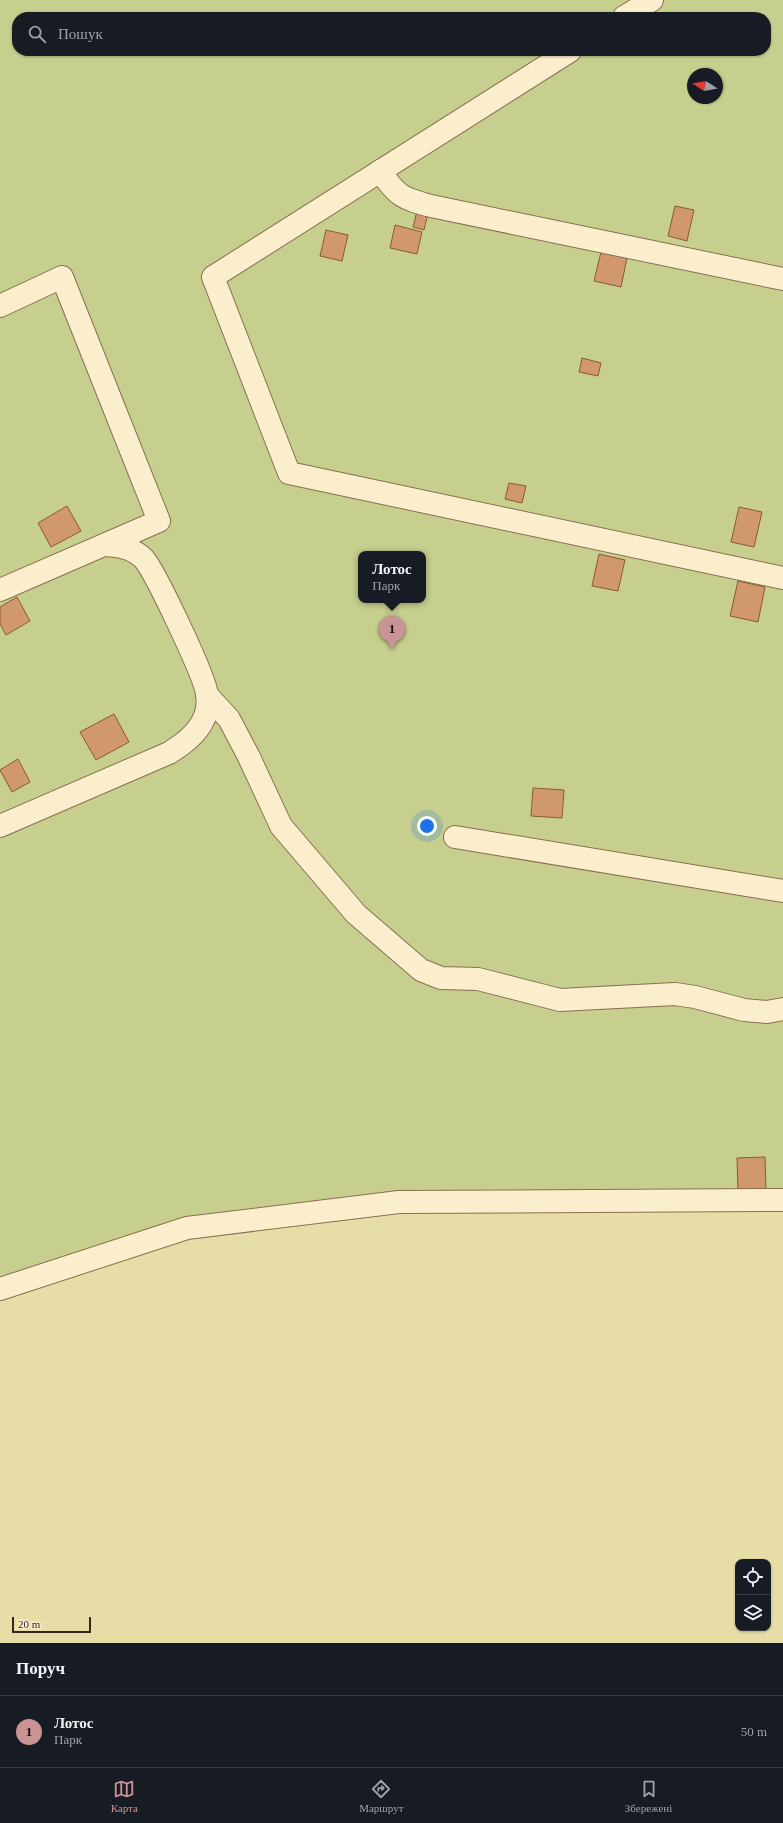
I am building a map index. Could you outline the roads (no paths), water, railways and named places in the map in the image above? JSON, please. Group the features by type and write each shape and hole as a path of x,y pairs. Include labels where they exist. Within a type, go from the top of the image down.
{"street":[{"path":"632,12 652,0"},
{"path":"562,56 213,277 289,473 783,578"},
{"path":"380,171 391,187 405,199 425,205 783,279"},
{"path":"0,306 62,277 159,521 0,590"},
{"path":"105,545 121,546 135,552 144,560 156,577 201,674 208,695 229,719 249,757 280,826 356,914 421,970 441,978 478,979 560,1000 675,994 695,997 744,1010 767,1012 783,1009"},
{"path":"0,826 169,753 184,744 196,730 206,713 208,695"},
{"path":"455,837 783,891"},
{"path":"0,1289 186,1228 398,1202 783,1200"}],"place":[{"name":"Лотос","path":"392,649"}]}
